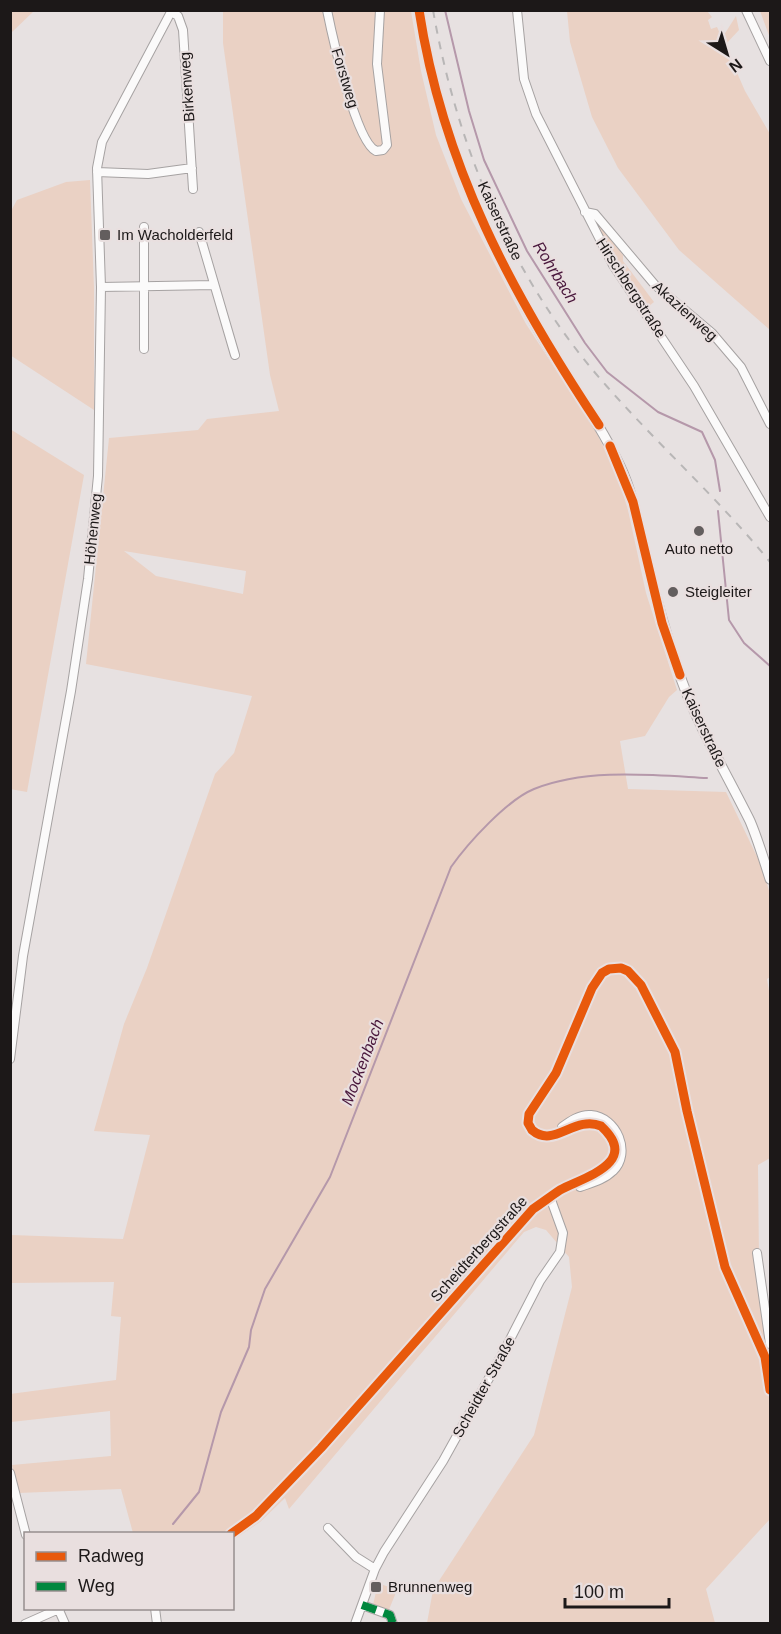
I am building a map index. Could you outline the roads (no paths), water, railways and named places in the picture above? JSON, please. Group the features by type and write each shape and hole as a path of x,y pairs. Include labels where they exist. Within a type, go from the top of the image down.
{"main road":[{"name":"Kaiserstraße","path":"419,10 435,95 450,144 469,193 533,321 599,424 622,470 633,502 662,623 688,698 750,822 771,879"}],"street":[{"name":"Forstweg","path":"327,10 354,110 368,144 376,151 383,150 387,145 377,64 380,10"},
{"name":"Hirschbergstraße","path":"517,10 522,62 529,97 585,212 613,265 694,386 771,517"},
{"name":"Birkenweg","path":"172,11 178,16 183,30 193,189"},
{"name":"Höhenweg","path":"10,1059 23,956 57,778 88,579 98,476 101,287 97,172 102,142 172,11"},
{"path":"748,12 771,61"},
{"path":"97,172 148,174 192,168"},
{"name":"Akazienweg","path":"585,212 595,214 655,285 712,333 741,367 771,424"},
{"path":"144,227 144,349"},
{"path":"199,232 235,355"},
{"path":"101,287 214,285"},
{"name":"Scheidterbergstraße","path":"232,1532 256,1516 321,1448 518,1225 550,1197 607,1167 614,1150 607,1131 590,1123 578,1124 553,1136 544,1136 536,1134 528,1119 531,1107 556,1073 588,996 598,978 609,969 621,968 641,985 675,1052 725,1267 765,1357 770,1383"},
{"name":"Scheidter Straße","path":"355,1623 375,1569 443,1461 540,1281 560,1252 564,1242 563,1233 550,1197"},
{"path":"758,1253 771,1344"},
{"path":"10,1473 25,1532"},
{"path":"328,1528 356,1557 375,1569"},
{"path":"362,1605 390,1616 393,1623"},
{"path":"25,1623 57,1610"}],"waterway":[{"name":"Rohrbach","path":"445,10 469,111 484,160 527,251 585,343 607,372 658,412 702,432 715,460 720,491"},
{"name":"Rohrbach","path":"718,511 729,620 744,643 770,666"},
{"name":"Mockenbach","path":"173,1524 199,1492 221,1412 249,1347 251,1330 265,1289 330,1177 451,867 467,846 512,802 534,789 554,782 619,774 707,778"}],"railway":[{"path":"433,10 443,61 473,160 515,254 541,299 570,341 603,382 730,516 770,562"}],"place":[{"name":"Im Wacholderfeld","path":"105,235"},
{"name":"Auto netto","path":"699,531"},
{"name":"Steigleiter","path":"673,592"},
{"name":"Brunnenweg","path":"376,1587"}]}
